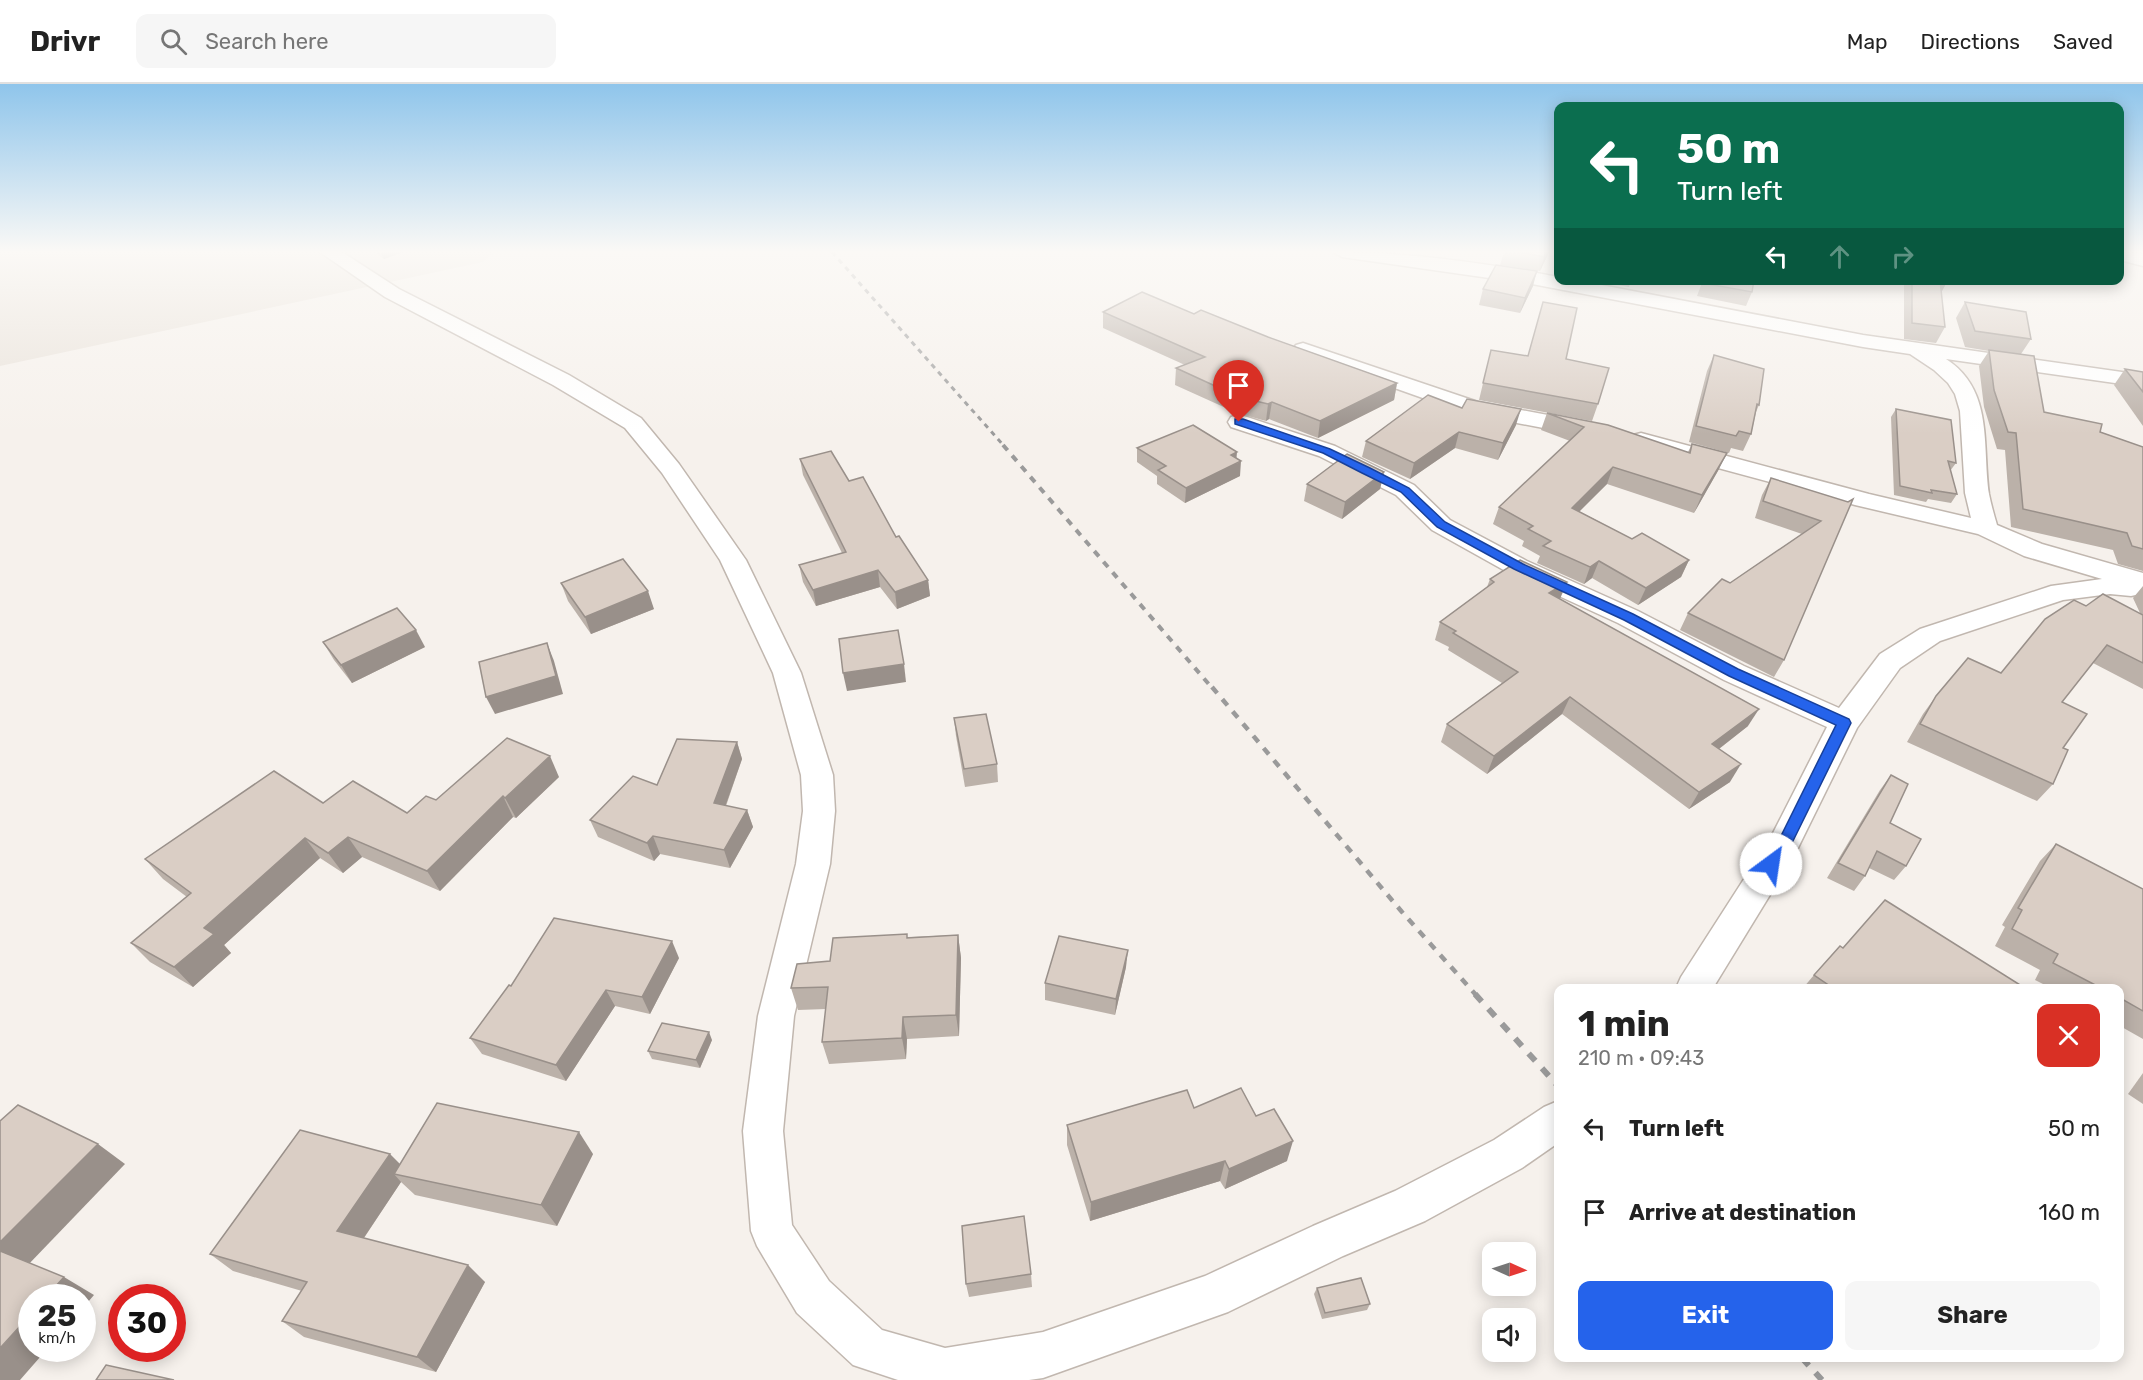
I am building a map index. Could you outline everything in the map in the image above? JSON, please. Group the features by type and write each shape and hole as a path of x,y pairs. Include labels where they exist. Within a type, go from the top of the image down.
{"street":[{"path":"430,312 561,380 633,423 671,469 733,560 787,673 817,775 818,802 813,864 776,1016 764,1120 772,1231 813,1297 869,1349 945,1371 1043,1355 1212,1296 1328,1241 1410,1206 1508,1154 1554,1123"},
{"path":"1717,312 1908,348 2143,381"},
{"path":"1908,348 1935,360 1954,373 1970,398 1975,439 1977,491 1986,529"},
{"path":"1303,349 1473,408 1612,434 1703,455 1864,500 1986,529 2033,550 2143,582"},
{"path":"1239,422 1327,451 1366,470 1405,490 1441,525 1518,567 1628,617 1734,673 1844,723"},
{"path":"1696,984 1783,845 1844,723 1890,661 1930,635 2060,592 2109,586 2143,589"}],"shaded area":[{"path":"0,312 249,312 0,366"}],"building":[{"path":"1104,312 1207,312 1397,383 1320,421 1272,402 1268,404 1239,397 1176,368 1205,357"},
{"path":"1540,312 1576,312 1566,359 1609,368 1598,404 1483,383 1491,350 1528,356"},
{"path":"1912,312 1943,312 1945,327 1912,323"},
{"path":"1969,312 2026,312 2031,339 1975,331"},
{"path":"1989,350 2034,356 2044,412 2102,424 2100,432 2143,447 2143,549 2132,546 2127,533 2023,509 2016,433 2008,432 1994,390"},
{"path":"1714,355 1764,369 1759,405 1757,404 1751,434 1739,431 1736,436 1696,426"},
{"path":"2125,369 2143,372 2143,392"},
{"path":"1428,395 1462,408 1467,399 1521,409 1503,443 1459,432 1414,463 1366,441"},
{"path":"1896,409 1951,420 1956,463 1948,461 1957,494 1931,490 1932,493 1900,486"},
{"path":"1547,413 1608,425 1690,453 1692,444 1727,453 1702,495 1613,467 1572,508 1632,539 1642,533 1689,560 1646,588 1599,561 1590,567 1543,546 1551,541 1528,529 1533,526 1499,507 1584,427"},
{"path":"1193,425 1237,452 1231,455 1241,461 1186,488 1158,470 1166,466 1137,448"},
{"path":"831,451 849,481 863,477 896,537 899,536 928,580 895,592 878,570 813,590 799,565 846,552 800,459"},
{"path":"1347,454 1384,472 1345,502 1307,484"},
{"path":"1771,478 1848,502 1853,499 1784,660 1688,613 1722,579 1730,583 1821,521 1763,501"},
{"path":"623,559 648,591 585,617 561,583"},
{"path":"1520,560 1567,582 1549,593 1759,709 1712,744 1741,764 1699,792 1570,697 1494,756 1447,724 1518,672 1453,633 1456,631 1440,622 1494,582 1490,579"},
{"path":"2103,594 2143,615 2143,663 2107,645 2062,702 2087,714 2063,748 2068,750 2053,784 1920,724 1936,696 1968,658 2001,673 2045,619 2074,600 2086,606"},
{"path":"397,608 416,630 341,665 323,642"},
{"path":"898,630 904,664 843,673 839,639"},
{"path":"547,643 556,676 486,697 479,662"},
{"path":"986,714 997,764 964,769 954,718"},
{"path":"507,738 550,756 505,798 503,796 427,871 348,837 328,853 305,838 204,928 214,934 174,967 131,943 191,893 145,859 274,771 323,803 353,781 407,813 426,796 436,800"},
{"path":"677,739 737,742 714,803 747,810 724,850 653,836 647,843 590,820 633,776 657,785"},
{"path":"1891,775 1908,784 1890,823 1921,839 1906,866 1877,851 1865,876 1838,863"},
{"path":"2056,844 2143,889 2143,1011 2124,1000 2124,984 2093,984 2053,963 2058,954 2012,929 2022,910 2018,908"},
{"path":"1885,900 2019,984 1827,984 1814,975 1840,946 1843,948"},
{"path":"554,918 672,941 642,997 606,990 556,1065 470,1038 509,985 511,986"},
{"path":"907,934 907,938 958,935 956,1015 903,1017 902,1038 822,1042 828,987 791,988 797,964 830,961 833,938"},
{"path":"1059,936 1128,950 1116,999 1045,983"},
{"path":"662,1023 709,1032 696,1060 648,1051"},
{"path":"1241,1088 1256,1116 1274,1109 1293,1141 1229,1169 1225,1161 1091,1202 1067,1125 1187,1090 1194,1108"},
{"path":"437,1103 579,1132 541,1205 394,1174"},
{"path":"18,1105 98,1144 0,1242 0,1121"},
{"path":"300,1130 390,1154 337,1231 468,1265 417,1357 282,1321 307,1282 210,1254"},
{"path":"1024,1216 1031,1274 966,1284 962,1226"},
{"path":"0,1251 64,1277 58,1284 18,1284 18,1328 0,1348"},
{"path":"1361,1278 1370,1304 1325,1313 1317,1288"},
{"path":"106,1365 174,1380 96,1380"}],"railway":[{"path":"886,312 1004,446"},
{"path":"1003,445 1213,689"},
{"path":"1212,687 1402,912 1476,995"},
{"path":"1475,994 1554,1082"},
{"path":"1806,1362 1822,1380"}],"route":[{"path":"1239,422 1327,451 1366,470 1405,490 1441,525 1518,567 1628,617 1734,673 1844,723 1783,845 1771,864"}]}
